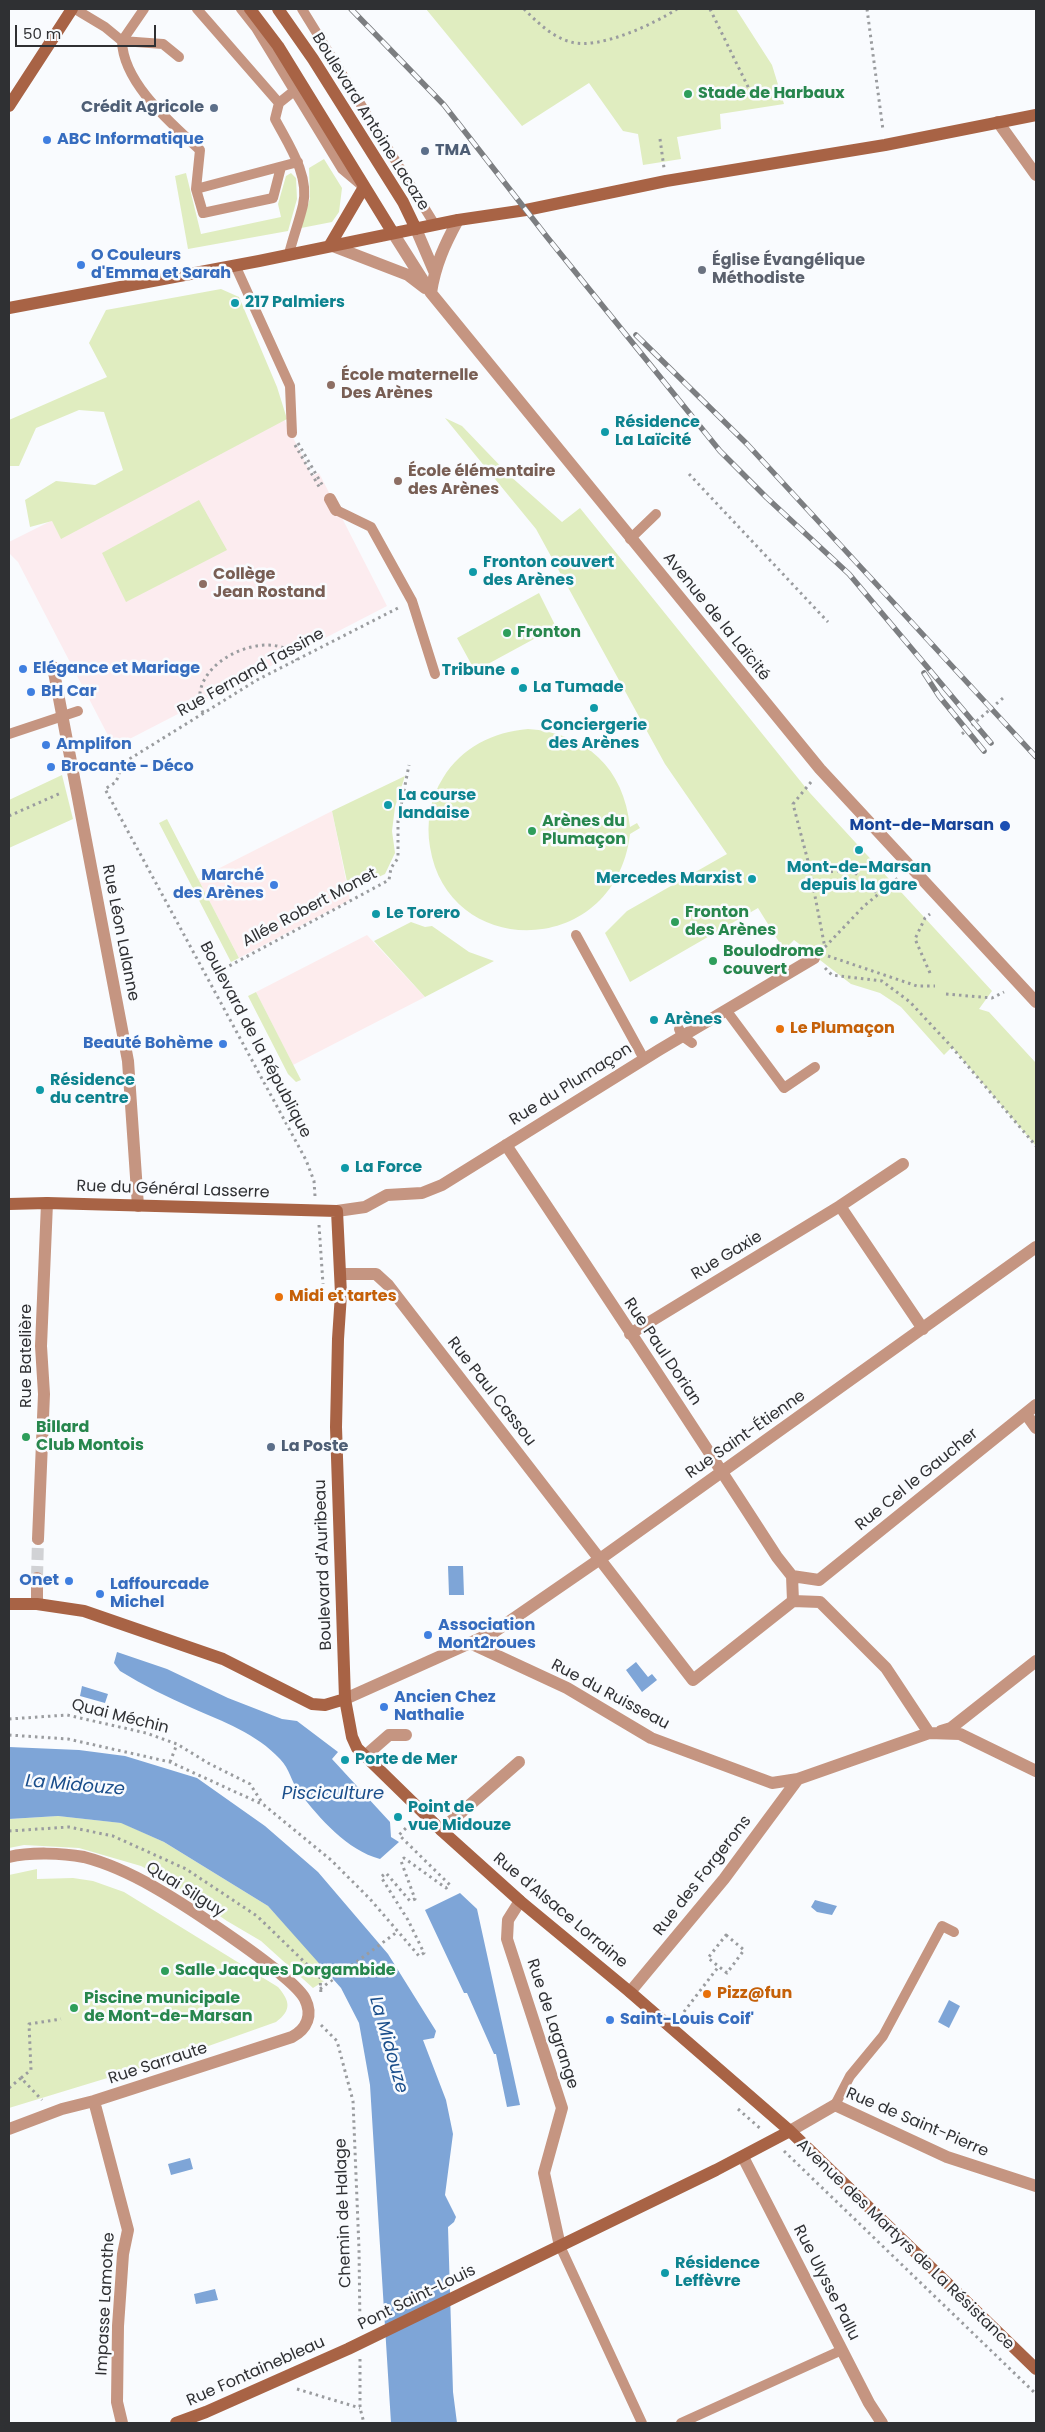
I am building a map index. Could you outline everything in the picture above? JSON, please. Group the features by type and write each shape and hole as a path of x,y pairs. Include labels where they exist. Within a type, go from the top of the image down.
{"main road":[{"path":"9,106 74,9"},
{"path":"250,9 278,46 299,87 393,233"},
{"name":"Boulevard Antoine Lacaze","path":"278,9 313,59 403,202 416,228"},
{"path":"9,308 458,220 526,210 666,181 885,145 1036,115"},
{"path":"330,245 364,187"},
{"name":"Rue du Général Lasserre","path":"9,1204 47,1203 337,1211"},
{"name":"Boulevard d'Auribeau","path":"337,1211 341,1274 336,1427 345,1699 352,1737"},
{"path":"9,1604 37,1604 84,1611 167,1638 223,1659 312,1704 324,1705 345,1699"},
{"name":"Rue d'Alsace Lorraine","path":"352,1737 357,1748 441,1830 520,1901 630,1992 790,2131"},
{"name":"Pont Saint-Louis","path":"354,2350 774,2141 790,2131"},
{"name":"Avenue des Martyrs de La Résistance","path":"790,2131 1036,2369"},
{"name":"Rue Fontainebleau","path":"176,2423 354,2350"}],"street":[{"path":"998,122 1036,175"},
{"path":"330,245 408,275 432,292 434,271 443,248 458,220"},
{"path":"416,228 434,271"},
{"name":"Avenue de la Laïcité","path":"393,233 432,292 630,538 820,769 1036,1002"},
{"name":"Rue Léon Lalanne","path":"53,667 128,1061 138,1206"},
{"name":"Rue du Plumaçon","path":"337,1211 365,1207 386,1195 422,1193 435,1188 644,1060 665,1041 685,1036 814,958"},
{"name":"Rue Paul Dorian","path":"506,1145 777,1557 792,1576"},
{"name":"Rue Gaxie","path":"630,1334 840,1206 902,1164"},
{"name":"Rue Batelière","path":"38,1539 44,1394 41,1346 47,1203"},
{"path":"840,1206 923,1329"},
{"name":"Rue Saint-Étienne","path":"470,1643 494,1632 600,1559 1036,1247"},
{"name":"Rue Paul Cassou","path":"341,1274 376,1274 388,1284 600,1559"},
{"name":"Rue Cel le Gaucher","path":"819,1580 1036,1405"},
{"path":"1026,1414 1036,1428"},
{"path":"600,1559 693,1680 793,1602 820,1602"},
{"path":"793,1602 792,1576 819,1580 820,1602 886,1668 929,1733 951,1728 1036,1661"},
{"path":"37,1604 38,1578"},
{"path":"345,1699 470,1643"},
{"name":"Rue du Ruisseau","path":"470,1643 567,1688 651,1738 772,1783 798,1779 929,1733 960,1734 1036,1771"},
{"path":"366,1756 389,1736 406,1735"},
{"path":"441,1830 519,1762"},
{"name":"Rue des Forgerons","path":"630,1992 724,1879 798,1779"},
{"name":"Quai Silguy","path":"9,1857 26,1853 84,1857 130,1875 154,1887 238,1942 289,1981 304,1998 308,2010 308,2018"},
{"name":"Rue de Lagrange","path":"520,1901 508,1920 507,1939 562,2108 544,2172 560,2246"},
{"name":"Rue Sarraute","path":"9,2128 62,2109 94,2101 292,2037 301,2032 308,2018"},
{"name":"Impasse Lamothe","path":"94,2101 128,2230 123,2254 118,2326 117,2402 122,2423"},
{"name":"Rue de Saint-Pierre","path":"790,2131 835,2104 947,2156 1036,2186"},
{"name":"Rue Ulysse Pallu","path":"738,2159 882,2423"}],"lane":[{"path":"74,9 105,27 122,41 163,44 179,57"},
{"path":"144,9 122,41 123,56 141,88 169,121 200,150 196,189 203,213 273,198 280,167"},
{"path":"198,9 279,103"},
{"path":"241,9 299,87 279,103 274,119 298,162 303,184 304,204 289,254"},
{"path":"302,9 435,225"},
{"path":"196,189 298,162"},
{"path":"235,265 290,386 292,433"},
{"path":"331,500 371,528 412,601 435,674"},
{"path":"630,538 656,514"},
{"path":"9,734 78,711"},
{"path":"576,936 644,1060"},
{"path":"726,1010 784,1088 815,1068"},
{"path":"835,2104 850,2076 883,2036 942,1926 954,1932"},
{"path":"560,2246 642,2423"},
{"path":"681,2423 842,2350"}],"path":[{"path":"524,9 543,28 572,43 605,41 631,33 677,9"},
{"path":"710,9 753,97"},
{"path":"867,9 885,145"},
{"path":"660,138 666,181"},
{"path":"292,433 292,439 325,497 331,500"},
{"path":"292,433 331,500"},
{"path":"689,474 828,622"},
{"name":"Rue Fernand Tassine","path":"116,782 122,762 258,680 412,601"},
{"path":"203,713 198,703 202,682 209,670 234,654 252,645 274,646 290,651 297,660"},
{"path":"962,734 1002,698"},
{"name":"Allée Robert Monet","path":"218,972 389,880 391,868 398,858 398,821 409,765"},
{"path":"812,780 793,804 811,873 825,947"},
{"name":"Boulevard de la République","path":"116,782 105,789 306,1160 314,1181 324,1288"},
{"path":"9,816 66,792"},
{"path":"811,873 852,870 878,894"},
{"path":"898,878 878,894 825,947 821,954 917,986 935,986"},
{"path":"930,914 925,918 915,939 930,974"},
{"path":"814,958 832,975 882,982 910,1002 950,1045 1036,1146"},
{"path":"946,994 992,998 1004,992"},
{"name":"Quai Méchin","path":"9,1719 67,1715 146,1733 177,1744 208,1763 250,1784 264,1805"},
{"name":"Quai Méchin","path":"9,1735 68,1739 170,1762 264,1805 331,1860 370,1898 419,1956 424,1953 408,1920 381,1877 386,1873 410,1901 415,1899 401,1861 404,1858 446,1888 450,1884 399,1835 417,1816"},
{"path":"170,1762 177,1744"},
{"path":"314,1994 397,1932"},
{"path":"726,1935 744,1950 727,1973 719,1966 708,1958 726,1935"},
{"path":"672,2028 719,1966"},
{"path":"9,2088 30,2070 30,2024 61,2018"},
{"name":"Chemin de Halage","path":"308,2018 322,2026 337,2041 353,2101 359,2250 360,2333"},
{"path":"21,2078 41,2096"},
{"name":"Avenue des Martyrs de La Résistance","path":"774,2141 1036,2394"},
{"path":"354,2350 360,2408 364,2423"},
{"path":"275,2382 360,2408"}],"shaded area":[{"name":"Collège Jean Rostand","path":"278,407 312,476 319,473 387,606 114,747 18,562 9,553 9,542"},
{"name":"Marché des Arènes","path":"332,811 350,900 239,958 198,879"},
{"path":"367,935 425,997 293,1065 256,992"}],"green space":[{"name":"Stade de Harbaux","path":"426,9 736,9 772,65 784,104 720,114 721,129 677,137 681,159 643,165 638,134 623,131 589,83 522,126"},
{"path":"324,159 342,188 339,212 332,222 301,228 310,198 309,168"},
{"path":"186,173 201,234 281,217 278,204 286,176 291,173 296,178 297,199 288,231 188,249 175,176"},
{"path":"221,289 239,297 277,387 287,419 61,539 52,521 30,527 25,500 56,481 95,485 123,470 104,412 79,410 36,428 19,466 9,466 9,420 107,377 89,343 106,310"},
{"path":"445,418 462,426 509,475 562,522 580,508 810,793 992,991 979,1009 989,1012 1036,1063 1036,1146 952,1047 944,1055 901,1007 880,993 851,984 794,940 784,950 758,908 630,982 605,933 627,911 727,854 665,764 536,529"},
{"path":"199,500 227,550 126,602 102,553"},
{"name":"Fronton","path":"539,593 556,627 475,671 457,638"},
{"name":"Arènes du Plumaçon","path":"528,729 549,732 568,738 584,746 598,757 620,787 630,827 637,823 640,828 630,834 618,875 595,905 565,923 531,930 497,926 467,911 443,884 430,847 429,838 430,811 435,794 443,778 459,758 480,743 491,738"},
{"path":"62,775 73,819 9,848 9,800"},
{"path":"405,776 395,807 392,831 395,853 385,874 349,891 332,811"},
{"path":"167,819 239,958 231,962 159,823"},
{"path":"411,922 425,927 432,926 469,952 494,961 425,997 374,941"},
{"path":"256,992 301,1080 296,1082 288,1074 248,996"},
{"path":"58,1816 122,1823 164,1842 268,1906 332,1976 313,1988 261,1941 227,1921 170,1882 141,1866 79,1848 24,1845 9,1848 9,1819"},
{"name":"Piscine municipale de Mont-de-Marsan","path":"37,1869 37,1879 73,1878 93,1881 124,1892 278,1987 287,2001 285,2013 276,2022 186,2054 9,2108 9,1875"}],"water":[{"path":"448,1566 463,1566 464,1595 449,1595"},
{"name":"Pisciculture","path":"117,1652 167,1669 228,1698 282,1719 297,1721 338,1752 332,1759 390,1822 391,1837 399,1842 380,1859 356,1849 316,1813 296,1788 283,1763 271,1750 239,1729 164,1695 120,1671 114,1663"},
{"path":"636,1662 648,1677 652,1674 657,1680 642,1692 626,1670"},
{"path":"82,1686 108,1694 105,1703 80,1696"},
{"name":"La Midouze","path":"9,1747 79,1750 125,1756 197,1778 265,1826 318,1872 388,1954 436,2031 434,2038 423,2040 446,2100 453,2134 445,2195 456,2217 454,2222 448,2227 453,2392 457,2423 391,2423 370,2085 359,2023 341,1988 268,1906 164,1842 121,1823 58,1816 9,1819"},
{"path":"460,1893 477,1909 520,2105 507,2107 496,2054 494,2054 467,1993 464,1993 425,1910"},
{"path":"815,1900 837,1906 832,1915 817,1912 811,1907"},
{"path":"949,2000 960,2006 949,2028 938,2022"},
{"path":"190,2158 193,2169 171,2175 168,2164"},
{"path":"215,2289 218,2300 196,2304 194,2294"}],"tunnel":[{"path":"37,1578 38,1539"}],"railway":[{"path":"351,9 444,105 547,237 720,451 767,498 849,574 991,743"},
{"path":"636,335 747,444 1036,757"},
{"path":"924,673 939,696 984,751"}],"place":[{"name":"Stade de Harbaux","path":"688,94"},
{"name":"Crédit Agricole","path":"214,108"},
{"name":"ABC Informatique","path":"47,140"},
{"name":"TMA","path":"425,151"},
{"name":"O Couleurs d'Emma et Sarah","path":"81,265"},
{"name":"Église Évangélique Méthodiste","path":"702,270"},
{"name":"217 Palmiers","path":"235,303"},
{"name":"École maternelle Des Arènes","path":"331,385"},
{"name":"Résidence La Laïcité","path":"605,432"},
{"name":"École élémentaire des Arènes","path":"398,481"},
{"name":"Fronton couvert des Arènes","path":"473,572"},
{"name":"Collège Jean Rostand","path":"203,584"},
{"name":"Fronton","path":"507,633"},
{"name":"Elégance et Mariage","path":"23,669"},
{"name":"Tribune","path":"515,671"},
{"name":"La Tumade","path":"523,688"},
{"name":"BH Car","path":"31,692"},
{"name":"Conciergerie des Arènes","path":"594,708"},
{"name":"Amplifon","path":"46,745"},
{"name":"Brocante - Déco","path":"51,767"},
{"name":"La course landaise","path":"388,805"},
{"name":"Mont-de-Marsan","path":"1005,826"},
{"name":"Arènes du Plumaçon","path":"532,831"},
{"name":"Mont-de-Marsan depuis la gare","path":"859,850"},
{"name":"Mercedes Marxist","path":"752,879"},
{"name":"Marché des Arènes","path":"274,885"},
{"name":"Le Torero","path":"376,914"},
{"name":"Fronton des Arènes","path":"675,922"},
{"name":"Boulodrome couvert","path":"713,961"},
{"name":"Arènes","path":"654,1020"},
{"name":"Le Plumaçon","path":"780,1029"},
{"name":"Beauté Bohème","path":"223,1044"},
{"name":"Résidence du centre","path":"40,1090"},
{"name":"La Force","path":"345,1168"},
{"name":"Midi et tartes","path":"279,1297"},
{"name":"Billard Club Montois","path":"26,1437"},
{"name":"La Poste","path":"271,1447"},
{"name":"Onet","path":"69,1581"},
{"name":"Laffourcade Michel","path":"100,1594"},
{"name":"Association Mont2roues","path":"428,1635"},
{"name":"Ancien Chez Nathalie","path":"384,1707"},
{"name":"Porte de Mer","path":"345,1760"},
{"name":"Point de vue Midouze","path":"398,1817"},
{"name":"Salle Jacques Dorgambide","path":"165,1971"},
{"name":"Pizz@fun","path":"707,1994"},
{"name":"Piscine municipale de Mont-de-Marsan","path":"74,2008"},
{"name":"Saint-Louis Coif'","path":"610,2020"},
{"name":"Résidence Leffèvre","path":"665,2273"}]}
